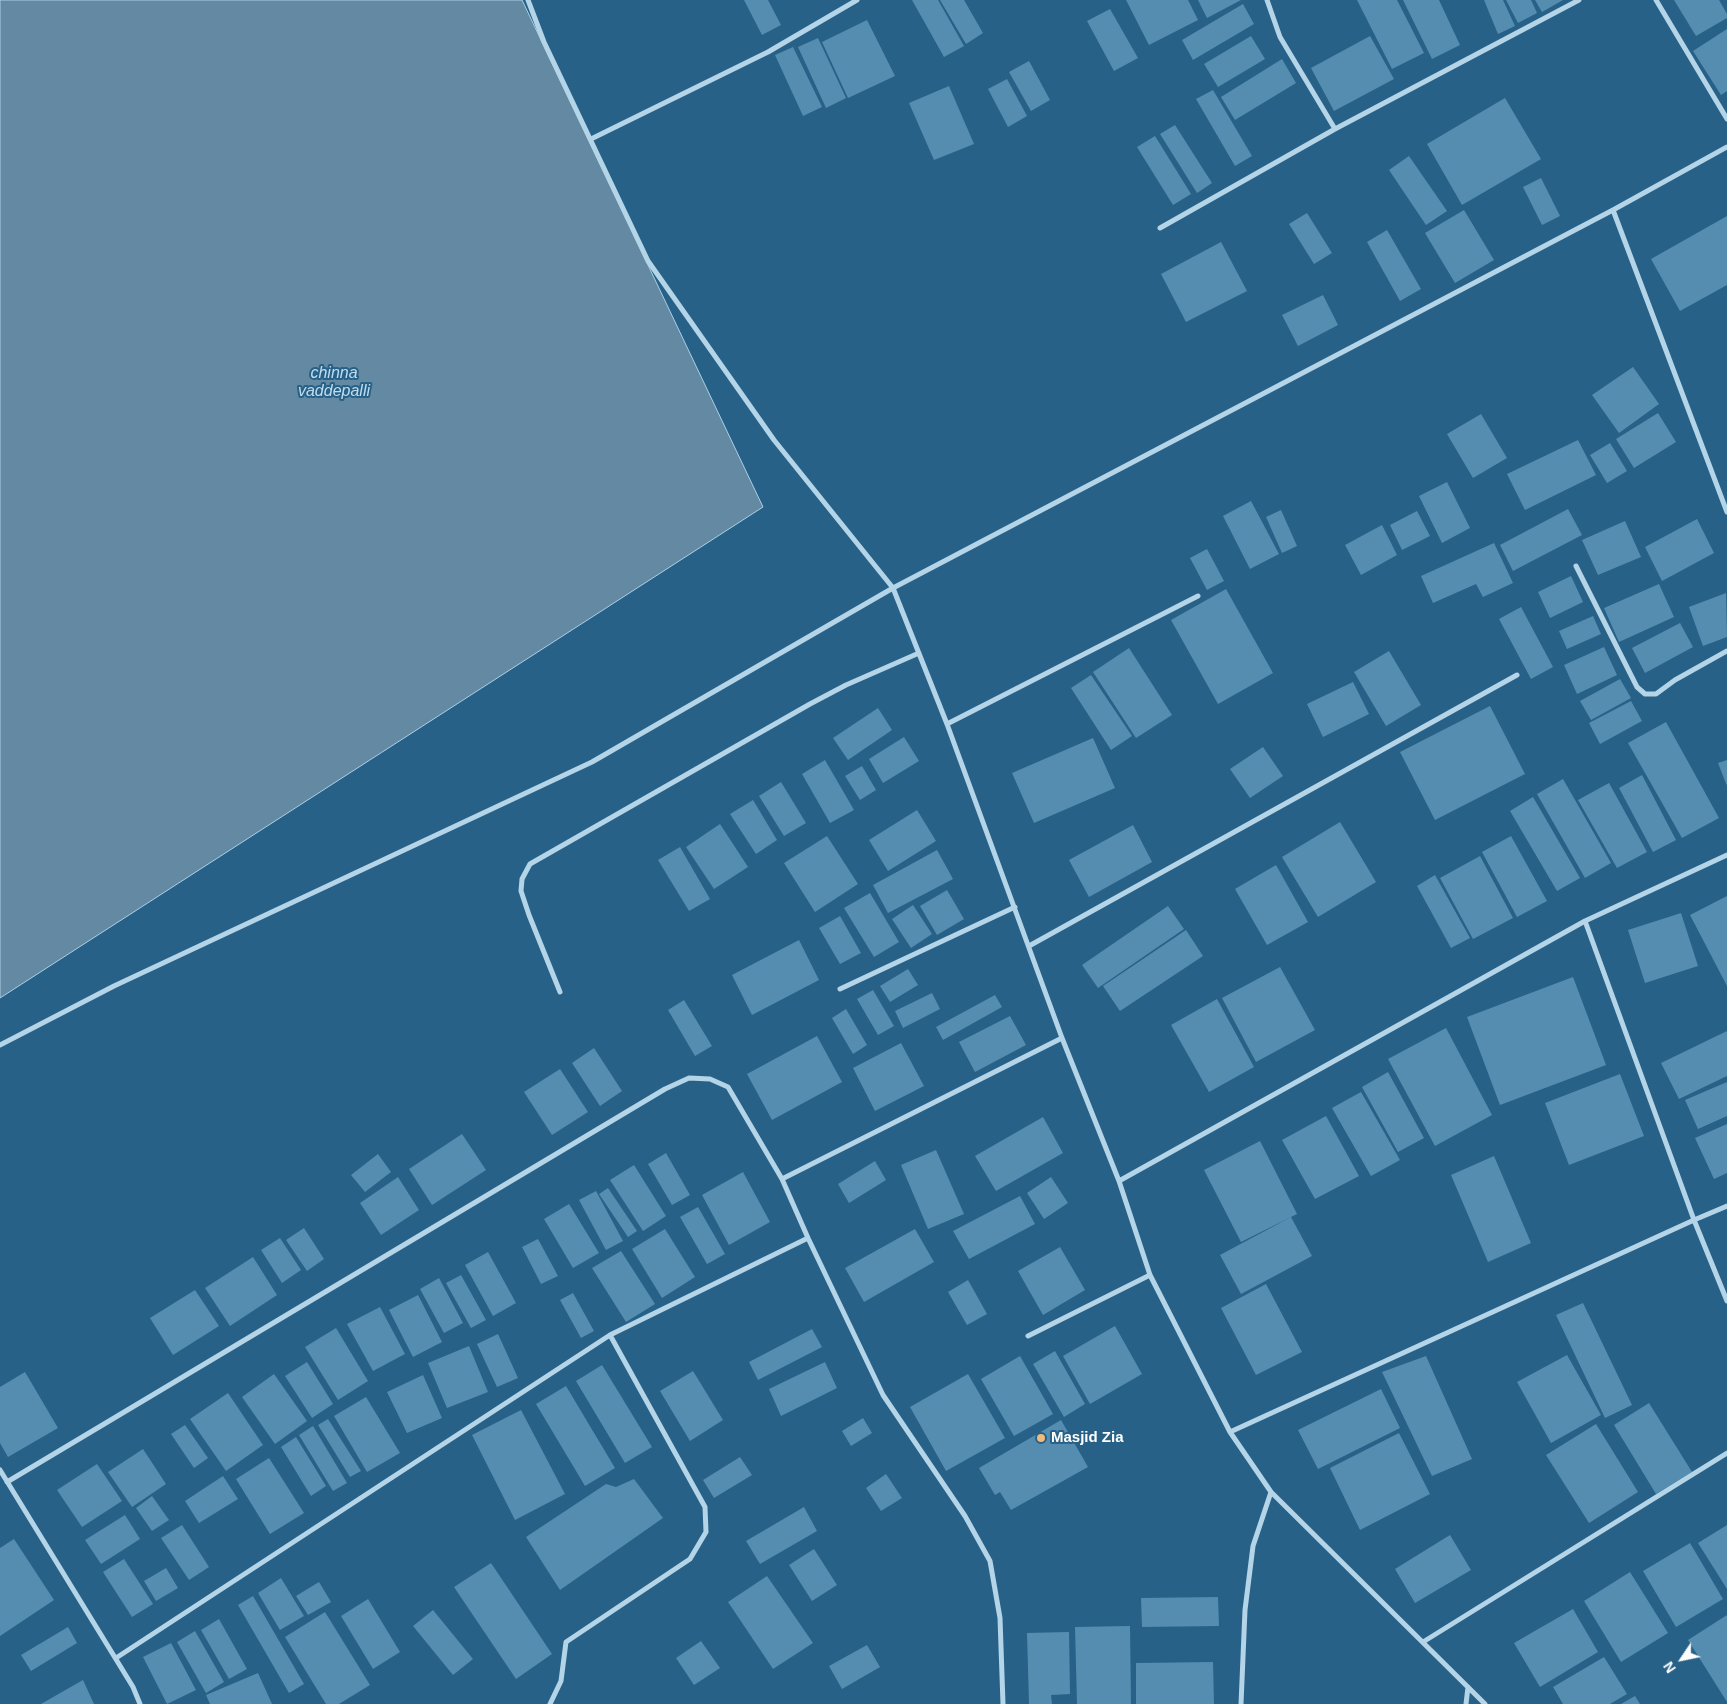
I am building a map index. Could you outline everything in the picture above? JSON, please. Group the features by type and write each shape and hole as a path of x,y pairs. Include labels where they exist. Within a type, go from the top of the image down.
{"street":[{"path":"528,0 544,42 648,260 774,440 893,588 947,724 1062,1038 1119,1181 1150,1275 1230,1432 1271,1492 1485,1704"},
{"path":"591,139 768,52 857,0"},
{"path":"1268,0 1280,37 1335,129"},
{"path":"1160,228 1335,129 1579,0"},
{"path":"1656,0 1727,119"},
{"path":"0,1045 114,986 592,762 893,588 1614,210 1727,147"},
{"path":"1614,210 1726,508"},
{"path":"1576,566 1637,687 1645,694 1656,694 1675,680 1727,651"},
{"path":"947,724 1198,596"},
{"path":"560,992 521,891 522,879 530,864 818,700 919,653"},
{"path":"1028,946 1517,675"},
{"path":"1119,1181 1585,921 1727,855"},
{"path":"840,989 1015,907"},
{"path":"1585,921 1694,1220 1727,1301"},
{"path":"782,1179 1062,1038"},
{"path":"7,1482 656,1094 688,1078 710,1079 728,1087 782,1179 883,1395 965,1516 990,1561 1000,1618 1003,1704"},
{"path":"1230,1432 1727,1206"},
{"path":"116,1658 610,1336 808,1238"},
{"path":"1028,1336 1150,1275"},
{"path":"550,1704 561,1681 566,1642 690,1560 706,1532 705,1507 610,1336"},
{"path":"1423,1642 1727,1453"},
{"path":"0,1470 134,1687 140,1704"},
{"path":"1241,1704 1245,1610 1252,1546 1271,1492"},
{"path":"1466,1704 1468,1687"}],"water":[{"name":"chinna vaddepalli","path":"0,0 522,0 763,507 0,998"}],"building":[{"path":"744,0 768,0 781,25 762,35"},
{"path":"912,0 938,0 964,46 944,57"},
{"path":"940,0 964,0 983,33 966,44"},
{"path":"1126,0 1188,0 1198,20 1149,45"},
{"path":"1198,0 1241,0 1207,18"},
{"path":"1357,0 1397,0 1424,53 1392,69"},
{"path":"1403,0 1439,0 1460,45 1432,59"},
{"path":"1484,0 1503,0 1515,26 1498,34"},
{"path":"1506,0 1531,0 1537,13 1518,23"},
{"path":"1535,0 1563,0 1542,12"},
{"path":"1674,0 1719,0 1727,14 1727,18 1696,36"},
{"path":"1243,4 1254,24 1193,60 1182,40"},
{"path":"1110,9 1138,58 1114,71 1087,21"},
{"path":"867,20 895,76 848,98 822,42"},
{"path":"1727,29 1727,91 1721,95 1693,51"},
{"path":"1251,36 1265,59 1218,87 1204,64"},
{"path":"1370,36 1394,79 1334,111 1311,68"},
{"path":"818,38 846,98 826,108 798,47"},
{"path":"793,47 822,107 803,116 775,55"},
{"path":"1282,59 1296,83 1235,120 1221,97"},
{"path":"1029,61 1050,100 1031,111 1009,72"},
{"path":"1007,79 1027,116 1008,127 988,89"},
{"path":"949,86 974,144 934,160 909,103"},
{"path":"1213,90 1252,156 1235,166 1196,99"},
{"path":"1505,98 1541,159 1462,205 1427,144"},
{"path":"1175,125 1212,183 1197,193 1160,134"},
{"path":"1155,136 1191,194 1173,205 1137,147"},
{"path":"1409,156 1447,211 1426,225 1389,170"},
{"path":"1541,178 1560,216 1542,225 1523,187"},
{"path":"1464,210 1494,260 1455,283 1425,233"},
{"path":"1307,213 1332,253 1314,264 1289,224"},
{"path":"1727,216 1727,285 1680,311 1651,259"},
{"path":"1387,230 1421,289 1400,301 1367,242"},
{"path":"1221,242 1247,291 1186,322 1161,274"},
{"path":"1323,295 1338,325 1298,346 1282,315"},
{"path":"1633,367 1659,404 1619,433 1592,395"},
{"path":"1658,413 1676,442 1634,468 1616,439"},
{"path":"1481,414 1507,458 1473,478 1447,434"},
{"path":"1578,440 1596,475 1525,510 1507,474"},
{"path":"1610,443 1627,471 1607,483 1590,455"},
{"path":"1447,482 1470,528 1442,543 1419,496"},
{"path":"1251,501 1279,554 1250,569 1223,516"},
{"path":"1568,509 1582,535 1513,571 1500,545"},
{"path":"1281,510 1297,546 1282,553 1266,517"},
{"path":"1417,511 1430,536 1402,550 1390,525"},
{"path":"1697,519 1714,553 1662,581 1645,547"},
{"path":"1625,521 1641,557 1598,575 1582,540"},
{"path":"1382,525 1397,555 1361,575 1345,545"},
{"path":"1494,543 1513,583 1483,597 1476,584 1433,603 1421,576"},
{"path":"1207,549 1224,581 1207,590 1190,558"},
{"path":"1571,576 1583,602 1550,618 1538,592"},
{"path":"1659,584 1674,617 1619,642 1604,608"},
{"path":"1226,589 1273,673 1218,704 1171,620"},
{"path":"1726,593 1727,637 1703,646 1689,607"},
{"path":"1521,607 1553,667 1531,679 1499,619"},
{"path":"1593,616 1601,634 1567,649 1559,631"},
{"path":"1680,623 1693,647 1645,673 1632,648"},
{"path":"1604,647 1617,675 1577,694 1564,665"},
{"path":"1129,648 1172,715 1136,738 1093,672"},
{"path":"1389,651 1421,705 1386,726 1354,672"},
{"path":"1091,675 1132,736 1111,750 1071,688"},
{"path":"1620,679 1631,698 1591,720 1580,701"},
{"path":"1353,682 1369,714 1323,737 1307,704"},
{"path":"1631,701 1642,721 1600,744 1589,723"},
{"path":"1490,706 1525,774 1435,820 1400,752"},
{"path":"878,708 892,730 848,760 833,738"},
{"path":"1666,722 1719,818 1682,838 1628,743"},
{"path":"904,737 919,761 883,783 869,759"},
{"path":"1093,738 1115,788 1034,823 1012,773"},
{"path":"1263,747 1283,776 1250,798 1230,769"},
{"path":"825,760 854,810 830,823 802,774"},
{"path":"1727,760 1727,786 1718,763"},
{"path":"862,766 876,790 860,800 845,776"},
{"path":"1642,775 1676,840 1653,852 1619,788"},
{"path":"1563,779 1611,863 1585,878 1537,794"},
{"path":"781,782 806,823 784,836 759,796"},
{"path":"1609,783 1647,852 1617,868 1578,800"},
{"path":"1533,797 1580,878 1557,891 1510,811"},
{"path":"753,800 777,840 756,854 730,814"},
{"path":"917,810 936,841 888,871 869,840"},
{"path":"1340,822 1376,882 1318,917 1282,857"},
{"path":"720,824 748,867 714,889 686,847"},
{"path":"1133,825 1152,862 1089,897 1069,860"},
{"path":"827,836 858,884 815,912 784,863"},
{"path":"1511,836 1547,901 1517,917 1482,852"},
{"path":"680,847 710,899 689,911 658,860"},
{"path":"937,850 953,879 888,913 873,885"},
{"path":"1480,856 1513,918 1473,939 1440,878"},
{"path":"1276,865 1308,922 1267,945 1235,889"},
{"path":"1435,875 1470,938 1451,948 1417,886"},
{"path":"947,890 964,919 937,935 920,906"},
{"path":"870,893 899,942 874,957 844,908"},
{"path":"1727,896 1727,986 1690,915"},
{"path":"913,905 932,934 911,948 892,919"},
{"path":"1168,906 1184,929 1098,988 1082,965"},
{"path":"1681,913 1698,966 1645,983 1628,930"},
{"path":"840,916 861,953 840,964 819,928"},
{"path":"1186,930 1203,956 1120,1011 1103,986"},
{"path":"799,940 819,980 752,1015 732,975"},
{"path":"1280,967 1315,1030 1256,1062 1222,998"},
{"path":"908,969 918,985 890,1002 880,986"},
{"path":"1573,977 1606,1065 1500,1105 1467,1017"},
{"path":"873,990 894,1026 878,1035 857,999"},
{"path":"932,993 940,1009 903,1028 895,1011"},
{"path":"995,995 1002,1007 943,1040 936,1027"},
{"path":"1217,999 1254,1067 1209,1092 1171,1025"},
{"path":"684,1000 712,1046 695,1056 668,1010"},
{"path":"846,1009 867,1045 853,1054 832,1018"},
{"path":"1010,1016 1026,1045 975,1072 959,1042"},
{"path":"1446,1028 1492,1115 1435,1146 1388,1059"},
{"path":"1727,1031 1727,1076 1679,1099 1661,1063"},
{"path":"817,1036 842,1082 772,1120 747,1074"},
{"path":"901,1043 924,1086 875,1111 853,1068"},
{"path":"594,1048 622,1091 600,1106 572,1063"},
{"path":"560,1069 588,1112 552,1135 524,1092"},
{"path":"1388,1072 1424,1138 1398,1152 1362,1087"},
{"path":"1620,1074 1644,1136 1569,1165 1545,1103"},
{"path":"1727,1082 1727,1116 1698,1129 1685,1100"},
{"path":"1361,1092 1400,1160 1371,1176 1332,1108"},
{"path":"1326,1116 1359,1176 1315,1199 1282,1140"},
{"path":"1043,1117 1063,1153 996,1191 975,1156"},
{"path":"1727,1124 1727,1173 1714,1179 1695,1138"},
{"path":"462,1134 486,1170 432,1205 409,1169"},
{"path":"1260,1141 1297,1214 1241,1242 1204,1170"},
{"path":"936,1150 964,1214 928,1229 901,1165"},
{"path":"666,1153 690,1195 672,1205 648,1164"},
{"path":"378,1154 391,1172 365,1192 351,1175"},
{"path":"1494,1156 1531,1243 1488,1262 1451,1175"},
{"path":"875,1161 886,1180 849,1203 838,1184"},
{"path":"634,1165 666,1216 643,1231 610,1180"},
{"path":"743,1172 770,1222 729,1245 702,1195"},
{"path":"398,1177 419,1210 381,1235 360,1203"},
{"path":"1051,1177 1068,1203 1044,1219 1027,1193"},
{"path":"608,1188 637,1231 628,1237 599,1194"},
{"path":"596,1191 623,1241 606,1250 579,1200"},
{"path":"1020,1196 1035,1224 969,1259 953,1231"},
{"path":"569,1204 599,1253 573,1268 544,1219"},
{"path":"698,1207 725,1254 707,1264 680,1217"},
{"path":"1291,1217 1312,1256 1241,1294 1220,1255"},
{"path":"304,1228 324,1259 307,1271 286,1240"},
{"path":"665,1229 695,1277 662,1298 632,1249"},
{"path":"915,1229 934,1262 864,1302 845,1268"},
{"path":"280,1238 301,1270 282,1283 261,1250"},
{"path":"538,1239 558,1276 541,1284 522,1247"},
{"path":"1060,1247 1085,1290 1043,1315 1018,1271"},
{"path":"621,1251 655,1304 626,1322 592,1268"},
{"path":"488,1252 516,1303 493,1316 465,1265"},
{"path":"253,1257 277,1295 230,1326 205,1288"},
{"path":"461,1275 486,1320 471,1328 446,1283"},
{"path":"439,1278 463,1323 444,1333 420,1289"},
{"path":"968,1280 987,1314 967,1325 948,1292"},
{"path":"1266,1284 1302,1352 1256,1375 1221,1308"},
{"path":"195,1290 219,1326 173,1355 150,1318"},
{"path":"573,1293 594,1331 581,1338 560,1300"},
{"path":"418,1295 442,1342 413,1357 389,1310"},
{"path":"1583,1303 1632,1405 1605,1418 1556,1315"},
{"path":"380,1307 405,1354 373,1371 347,1324"},
{"path":"1115,1326 1142,1374 1090,1404 1063,1356"},
{"path":"336,1328 368,1381 338,1400 305,1347"},
{"path":"812,1329 822,1347 758,1380 749,1362"},
{"path":"498,1334 518,1378 497,1387 477,1344"},
{"path":"469,1346 488,1392 447,1408 428,1363"},
{"path":"1055,1351 1085,1404 1064,1417 1033,1364"},
{"path":"1567,1355 1601,1415 1551,1443 1517,1382"},
{"path":"1020,1356 1053,1414 1014,1436 981,1379"},
{"path":"1426,1356 1472,1459 1432,1476 1382,1372"},
{"path":"307,1362 333,1404 312,1418 285,1376"},
{"path":"825,1362 837,1388 781,1416 769,1389"},
{"path":"602,1365 652,1447 625,1463 576,1381"},
{"path":"693,1371 723,1420 690,1441 660,1391"},
{"path":"25,1372 58,1428 8,1457 0,1443 0,1387"},
{"path":"274,1374 307,1421 275,1444 242,1397"},
{"path":"968,1374 1005,1438 946,1471 910,1407"},
{"path":"423,1375 442,1418 407,1433 387,1392"},
{"path":"566,1386 615,1468 585,1486 536,1404"},
{"path":"1381,1389 1400,1428 1318,1469 1298,1430"},
{"path":"228,1393 263,1445 226,1471 190,1419"},
{"path":"366,1397 400,1453 367,1472 334,1416"},
{"path":"1649,1403 1692,1472 1656,1494 1614,1425"},
{"path":"521,1410 565,1494 515,1520 472,1435"},
{"path":"863,1418 872,1433 851,1446 842,1431"},
{"path":"328,1419 361,1471 350,1477 318,1425"},
{"path":"1061,1420 1088,1467 1011,1510 1000,1492 995,1495 979,1468"},
{"path":"1596,1424 1638,1492 1589,1523 1546,1455"},
{"path":"185,1425 208,1458 194,1468 171,1434"},
{"path":"313,1426 347,1483 333,1491 299,1435"},
{"path":"1399,1433 1430,1494 1360,1530 1330,1468"},
{"path":"296,1437 326,1486 311,1496 281,1447"},
{"path":"143,1449 166,1484 132,1507 108,1472"},
{"path":"740,1457 752,1475 714,1498 703,1480"},
{"path":"269,1458 304,1513 270,1534 236,1479"},
{"path":"97,1464 122,1501 82,1527 57,1490"},
{"path":"886,1474 902,1498 881,1511 866,1488"},
{"path":"223,1476 238,1499 199,1523 185,1501"},
{"path":"634,1479 663,1518 560,1590 526,1537 606,1484 616,1487"},
{"path":"152,1496 169,1520 152,1531 136,1508"},
{"path":"804,1507 817,1531 760,1564 746,1541"},
{"path":"125,1515 140,1539 101,1564 85,1540"},
{"path":"182,1525 209,1567 189,1580 161,1538"},
{"path":"1727,1525 1727,1589 1698,1543"},
{"path":"1450,1535 1471,1570 1415,1603 1395,1569"},
{"path":"14,1539 54,1600 0,1636 0,1548"},
{"path":"1690,1543 1723,1599 1676,1627 1643,1571"},
{"path":"814,1549 837,1585 812,1601 789,1565"},
{"path":"124,1559 153,1604 132,1617 103,1572"},
{"path":"491,1563 552,1654 516,1679 454,1587"},
{"path":"166,1568 178,1588 156,1601 144,1581"},
{"path":"1630,1572 1668,1633 1621,1662 1584,1601"},
{"path":"767,1576 813,1643 773,1669 728,1602"},
{"path":"281,1578 304,1616 280,1630 258,1593"},
{"path":"319,1582 331,1602 308,1615 296,1596"},
{"path":"253,1596 304,1684 289,1693 238,1605"},
{"path":"1218,1597 1219,1626 1142,1627 1141,1598"},
{"path":"368,1599 400,1652 373,1669 341,1616"},
{"path":"1573,1609 1598,1652 1540,1687 1514,1643"},
{"path":"433,1610 473,1659 453,1675 413,1626"},
{"path":"325,1612 370,1685 339,1704 326,1704 285,1637"},
{"path":"1727,1615 1727,1702 1688,1640"},
{"path":"219,1619 247,1669 229,1679 201,1630"},
{"path":"1130,1626 1131,1704 1077,1704 1075,1627"},
{"path":"68,1627 77,1643 31,1671 21,1655"},
{"path":"195,1631 224,1682 206,1693 177,1642"},
{"path":"1069,1632 1070,1694 1051,1695 1052,1704 1029,1704 1027,1633"},
{"path":"701,1641 720,1668 694,1685 676,1658"},
{"path":"171,1643 196,1690 167,1704 143,1657"},
{"path":"867,1645 880,1667 842,1689 829,1666"},
{"path":"1604,1657 1627,1694 1610,1704 1563,1704 1553,1687"},
{"path":"1213,1662 1214,1704 1136,1704 1136,1663"},
{"path":"258,1673 272,1704 210,1704 206,1695"},
{"path":"83,1680 94,1704 41,1704"},
{"path":"1635,1696 1640,1704 1621,1704"}],"place":[{"name":"Masjid Zia","path":"1041,1438"}]}
